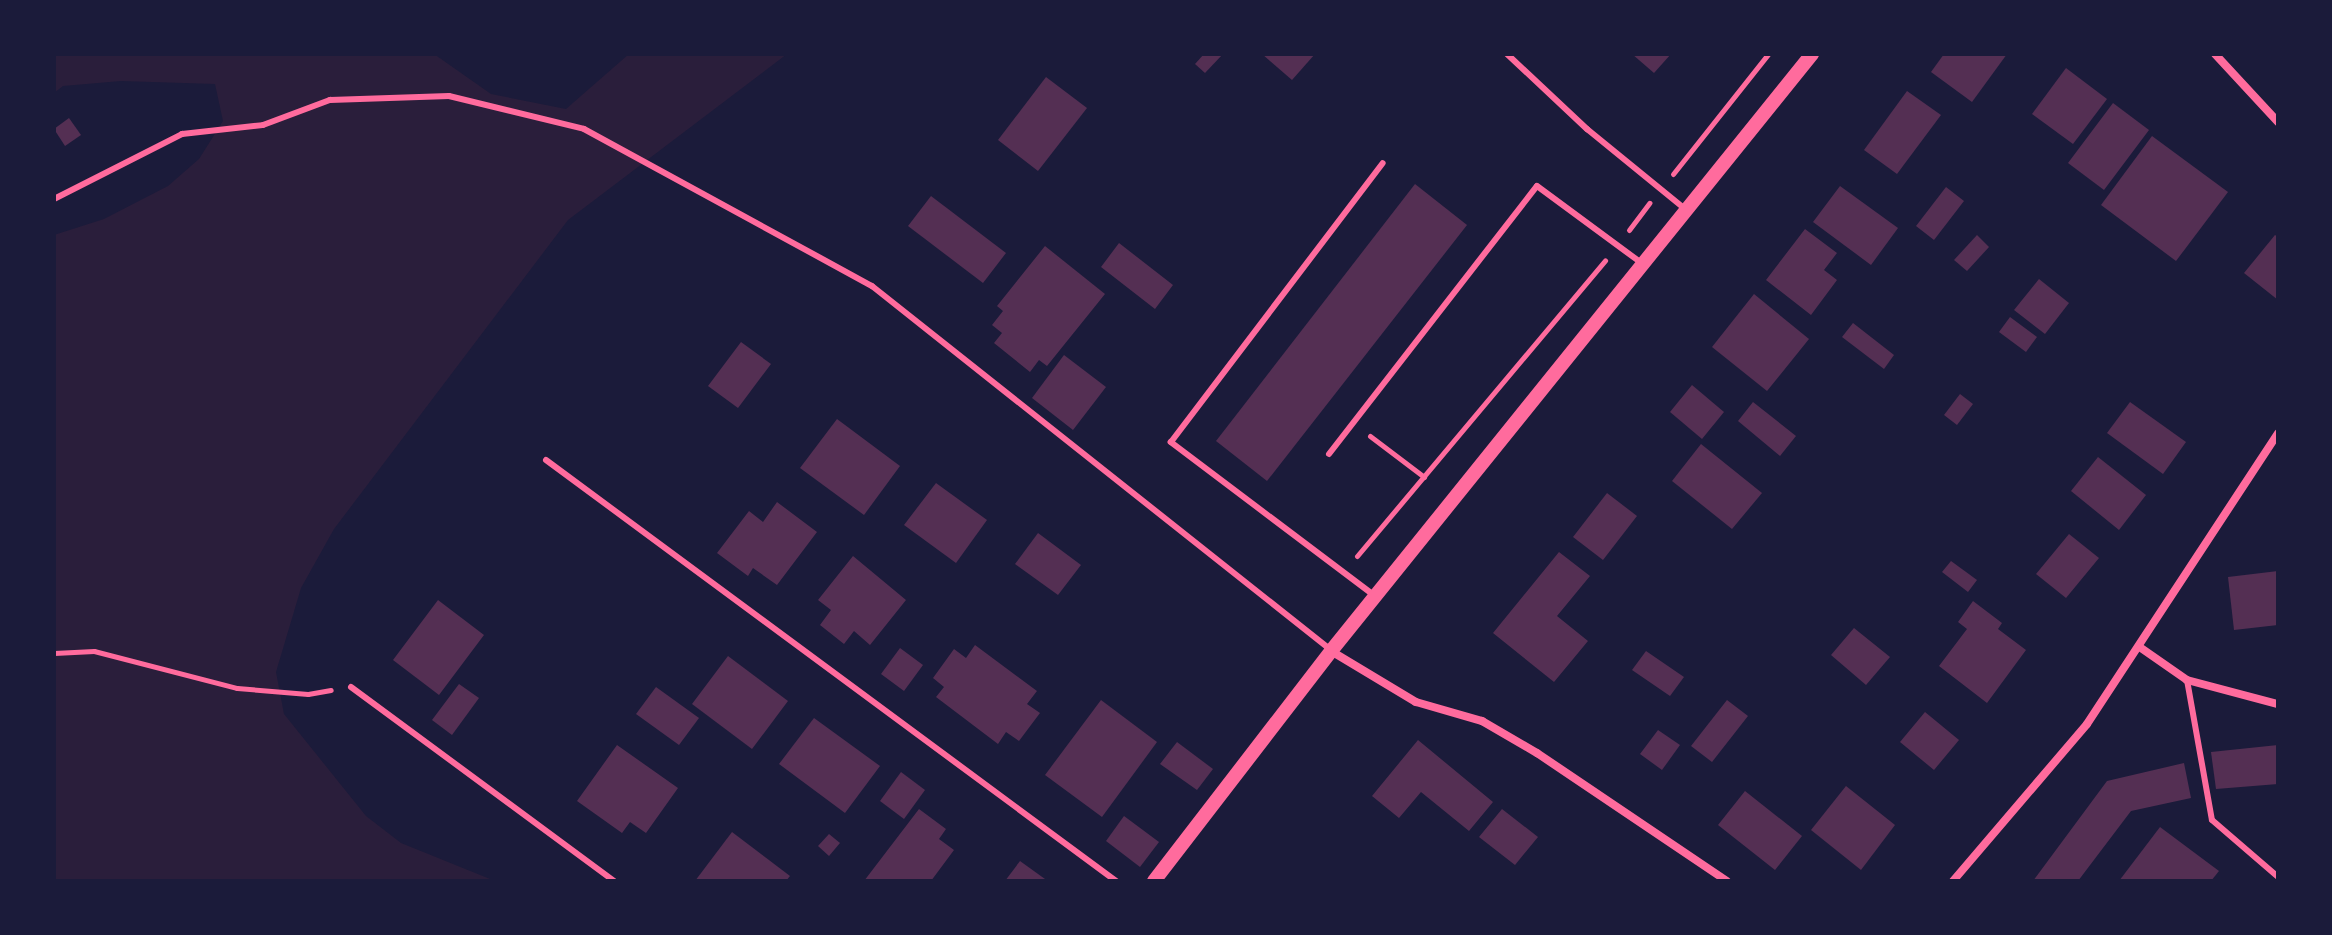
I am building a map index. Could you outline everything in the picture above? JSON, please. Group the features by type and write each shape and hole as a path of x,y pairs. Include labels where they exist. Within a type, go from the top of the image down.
{"street":[{"path":"1154,881 1331,651 1640,262 1812,54"},
{"path":"2215,54 2278,122"},
{"path":"1953,881 1999,833 2141,648 2278,433"},
{"path":"2141,648 2187,680 2278,704"},
{"path":"1331,651 1416,702 1482,721 1537,753 1727,881"}],"lane":[{"path":"1507,54 1587,129 1686,210"},
{"path":"54,199 182,134 263,125 330,100 436,95 584,129 872,286 1331,651"},
{"path":"1375,596 1171,442 1383,163"},
{"path":"1329,454 1537,186 1640,262"},
{"path":"546,460 1116,881"},
{"path":"2187,680 2212,820 2278,877"},
{"path":"351,687 614,881"}],"path":[{"path":"1344,572 1617,246 1768,54"},
{"path":"1353,424 1424,477"},
{"path":"54,653 94,651 237,688 308,694 351,687"}],"shaded area":[{"path":"54,54 434,54 491,94 566,109 629,54 787,54 568,220 334,529 301,588 276,672 284,714 366,816 401,843 495,881 54,881 54,235 104,219 168,186 199,159 223,121 215,84 121,81 63,86 54,93"}],"building":[{"path":"1204,54 1223,54 1205,73 1195,64"},
{"path":"1262,54 1315,54 1292,80"},
{"path":"1632,54 1671,54 1654,73"},
{"path":"1944,54 2007,54 1972,102 1931,72"},
{"path":"2066,68 2107,99 2073,144 2032,114"},
{"path":"1046,77 1087,108 1038,171 998,140"},
{"path":"1907,91 1941,115 1897,174 1864,150"},
{"path":"2113,103 2149,130 2104,190 2068,163"},
{"path":"69,118 81,135 65,146 54,129"},
{"path":"2152,136 2228,192 2176,261 2101,205"},
{"path":"1415,184 1467,225 1267,481 1216,441"},
{"path":"1840,186 1898,228 1871,265 1813,222"},
{"path":"1946,187 1964,201 1934,240 1916,226"},
{"path":"931,196 1006,253 983,283 908,226"},
{"path":"1805,229 1837,253 1824,270 1837,280 1811,315 1766,280"},
{"path":"1977,235 1989,247 1967,271 1954,260"},
{"path":"2275,235 2278,237 2278,300 2244,273"},
{"path":"1119,243 1173,285 1155,309 1101,267"},
{"path":"1045,246 1105,294 1047,366 1039,360 1030,372 994,343 1002,333 992,325 1003,311 997,306"},
{"path":"2039,279 2069,303 2045,334 2014,310"},
{"path":"1754,294 1809,339 1767,391 1712,347"},
{"path":"2010,317 2037,337 2026,352 1999,332"},
{"path":"1853,323 1894,355 1884,369 1842,337"},
{"path":"741,342 771,364 738,408 708,386"},
{"path":"1064,355 1106,387 1073,430 1032,398"},
{"path":"1692,385 1724,412 1702,439 1670,412"},
{"path":"1960,394 1973,404 1957,425 1944,415"},
{"path":"1753,402 1796,436 1780,456 1738,421"},
{"path":"2130,402 2186,442 2163,474 2107,433"},
{"path":"837,419 900,466 864,515 800,468"},
{"path":"1701,444 1762,493 1732,529 1672,481"},
{"path":"2098,457 2146,495 2119,530 2071,491"},
{"path":"936,483 987,520 956,563 904,525"},
{"path":"1607,493 1637,516 1603,560 1573,537"},
{"path":"777,502 817,532 777,585 753,568 748,576 717,553 749,511 763,522"},
{"path":"1038,533 1081,565 1058,595 1015,564"},
{"path":"2069,534 2099,558 2066,598 2036,574"},
{"path":"1559,552 1590,576 1557,616 1588,641 1554,682 1493,633"},
{"path":"853,556 906,600 870,645 854,631 844,644 820,625 831,610 818,600"},
{"path":"1951,561 1977,580 1968,592 1942,572"},
{"path":"2278,571 2278,625 2234,630 2228,577"},
{"path":"438,600 484,635 439,695 393,660"},
{"path":"1973,601 2002,623 1998,629 2026,650 1987,703 1939,666 1967,629 1958,622"},
{"path":"1854,628 1890,657 1866,685 1831,655"},
{"path":"975,645 1037,691 1027,704 1040,713 1019,741 1006,732 998,744 936,697 944,687 933,678 954,649 966,658"},
{"path":"900,648 923,665 904,691 881,674"},
{"path":"1646,651 1684,677 1670,696 1632,670"},
{"path":"728,656 788,701 752,749 692,704"},
{"path":"459,684 479,698 452,735 432,720"},
{"path":"656,687 699,718 679,745 636,714"},
{"path":"1101,700 1157,742 1102,817 1045,775"},
{"path":"1727,700 1748,716 1712,762 1691,746"},
{"path":"1925,712 1959,740 1934,770 1900,742"},
{"path":"814,718 880,766 845,813 779,764"},
{"path":"1658,730 1680,745 1662,770 1640,754"},
{"path":"1418,740 1493,802 1469,831 1421,792 1399,818 1372,796"},
{"path":"1177,742 1213,769 1197,790 1160,764"},
{"path":"617,745 678,788 646,833 630,822 622,833 577,801"},
{"path":"2278,745 2278,784 2216,789 2211,752"},
{"path":"2184,763 2191,798 2131,811 2078,881 2033,881 2107,781"},
{"path":"901,772 925,790 904,819 880,801"},
{"path":"1846,786 1895,825 1861,870 1811,830"},
{"path":"1745,791 1802,836 1775,870 1718,825"},
{"path":"919,809 946,829 939,839 954,850 931,881 864,881"},
{"path":"1502,809 1538,837 1515,865 1479,837"},
{"path":"1124,816 1159,842 1140,867 1106,841"},
{"path":"2160,827 2219,871 2211,881 2119,881"},
{"path":"732,832 790,876 786,881 695,881"},
{"path":"829,834 840,843 829,856 818,846"},
{"path":"1020,861 1045,879 1044,881 1005,881"}]}
